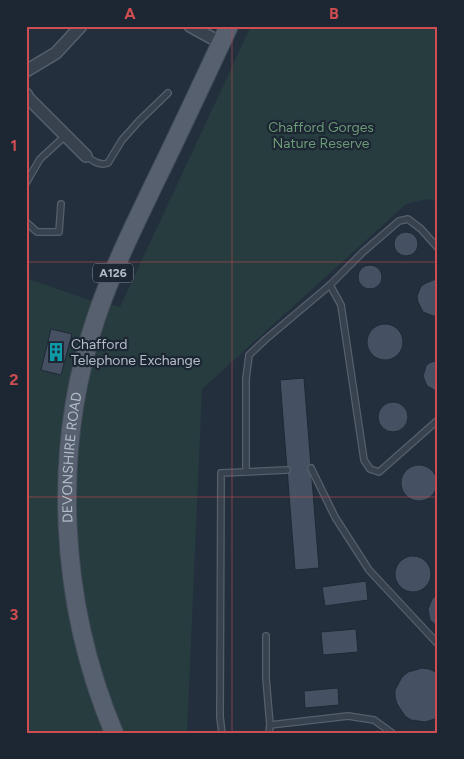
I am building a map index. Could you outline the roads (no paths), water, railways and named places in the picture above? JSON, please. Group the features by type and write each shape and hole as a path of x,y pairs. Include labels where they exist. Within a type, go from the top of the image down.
{"main road":[{"name":"DEVONSHIRE ROAD","path":"114,733 100,699 78,618 67,539 70,435 82,370 96,317 133,228 229,26"}],"street":[{"path":"26,71 56,53 80,26"},
{"path":"190,26 221,43"},
{"path":"26,94 86,156"}],"lane":[{"path":"86,156 104,165 108,163 122,140 168,93"},
{"path":"26,183 40,159 65,136"},
{"path":"26,222 37,232 59,232 62,204"},
{"path":"246,472 246,379 249,355 330,285 363,252 399,221 408,219 421,229 438,248"},
{"path":"330,285 342,305 364,460 370,469 379,472 438,420"},
{"path":"311,468 335,517 369,570 438,644"},
{"path":"222,733 220,717 222,473 287,470"},
{"path":"266,636 269,733"},
{"path":"270,725 348,716 374,720 392,733"}],"place":[{"name":"Chafford Telephone Exchange","path":"56,352"}],"park label":[{"name":"Chafford Gorges Nature Reserve","path":"321,136"}]}
